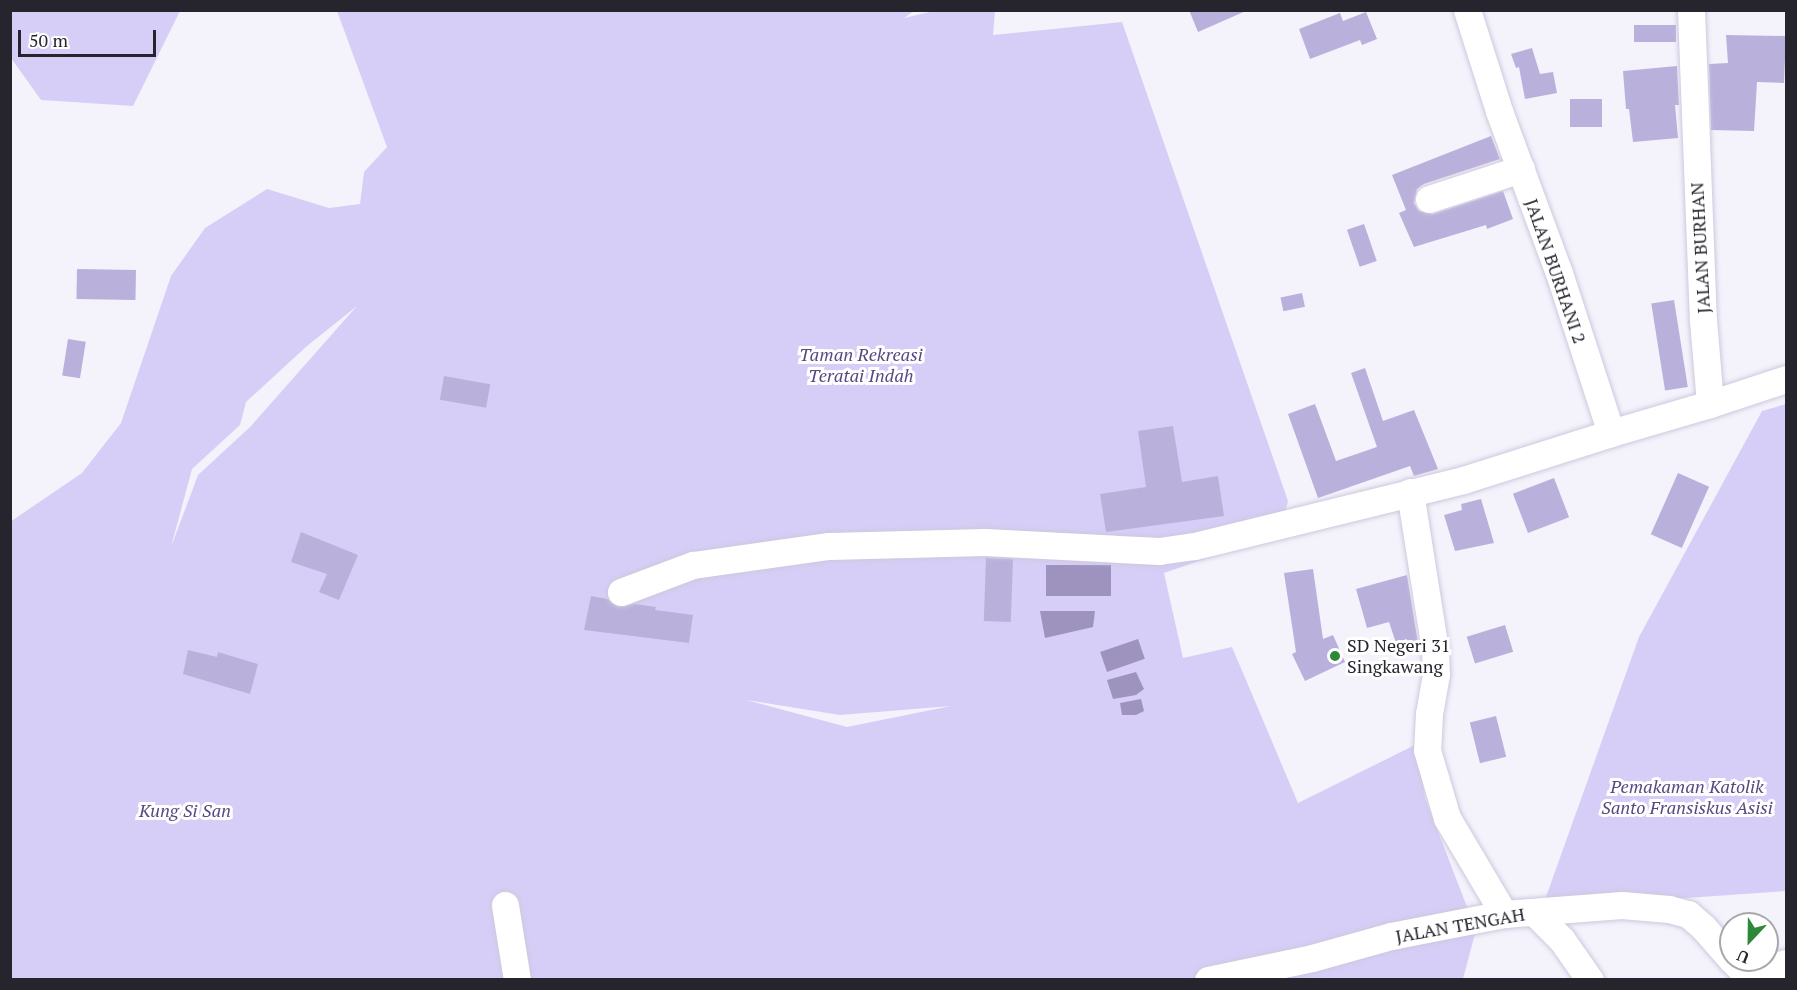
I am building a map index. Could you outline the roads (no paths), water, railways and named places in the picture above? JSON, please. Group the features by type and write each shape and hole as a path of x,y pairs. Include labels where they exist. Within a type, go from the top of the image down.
{"street":[{"name":"JALAN BURHANI 2","path":"1467,10 1559,273 1611,433"},
{"name":"JALAN BURHAN","path":"1692,10 1703,308 1710,404"},
{"path":"1429,199 1521,169"},
{"path":"621,592 693,565 829,546 985,542 1159,552 1195,546 1463,480 1786,379"},
{"path":"1410,492 1435,649 1436,674 1429,714 1427,750 1447,818 1504,914"},
{"name":"JALAN TENGAH","path":"1208,980 1315,969 1391,936 1504,914 1622,904 1669,909 1688,914 1704,927 1719,949"},
{"path":"506,905 517,980"},
{"path":"1535,913 1562,940 1590,980"}],"place":[{"name":"SD Negeri 31 Singkawang","path":"1335,656"}],"park label":[{"name":"Taman Rekreasi Teratai Indah","path":"861,365"},
{"name":"Pemakaman Katolik Santo Fransiskus Asisi","path":"1687,797"},
{"name":"Kung Si San","path":"185,810"}]}
